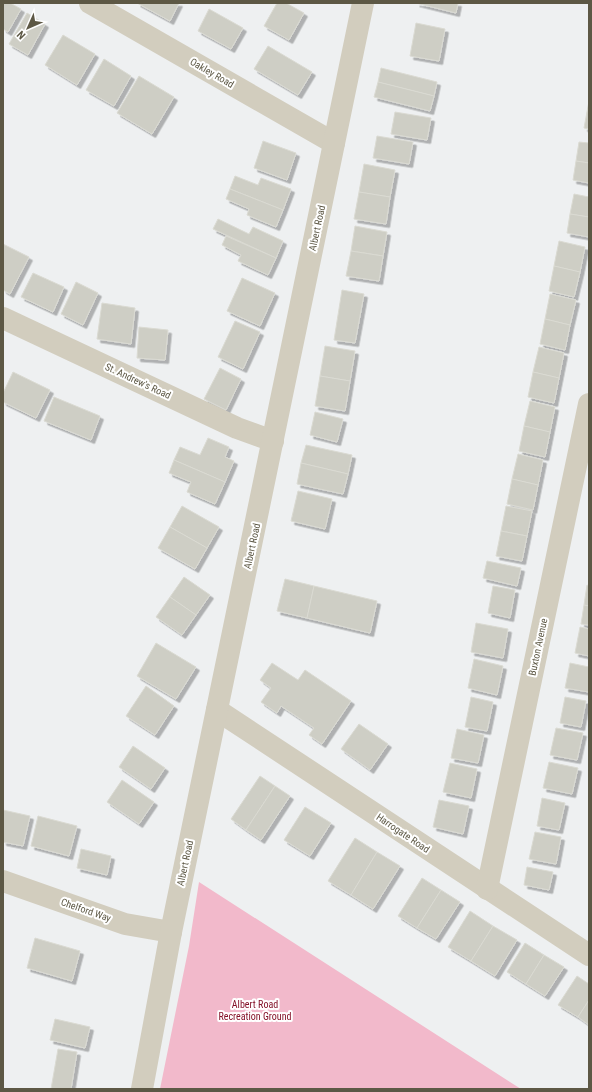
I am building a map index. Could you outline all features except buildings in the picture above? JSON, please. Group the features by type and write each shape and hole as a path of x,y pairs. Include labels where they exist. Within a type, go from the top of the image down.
{"street":[{"name":"Oakley Road","path":"90,3 334,143"},
{"name":"Albert Road","path":"142,1089 171,932 363,3"},
{"name":"St. Andrew's Road","path":"3,318 237,428 273,442"},
{"name":"Buxton Avenue","path":"488,889 589,404"},
{"name":"Harrogate Road","path":"217,710 589,955"},
{"name":"Chelford Way","path":"3,881 125,924 171,932"}],"green space":[{"name":"Albert Road Recreation Ground","path":"199,882 521,1089 160,1089 189,946"}]}
